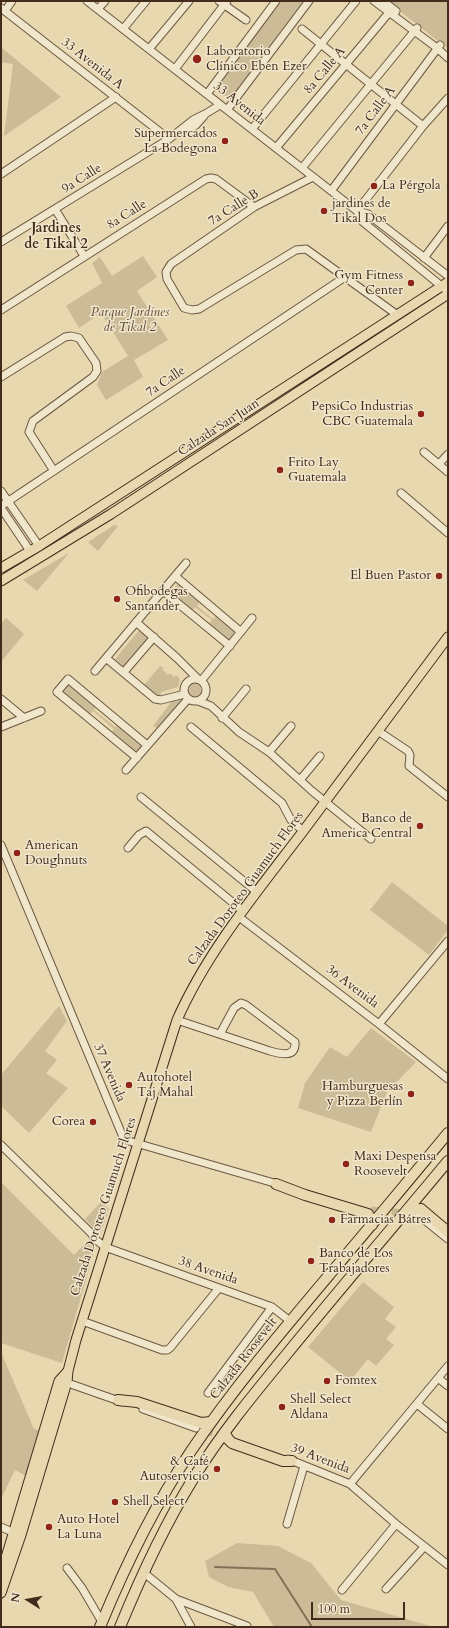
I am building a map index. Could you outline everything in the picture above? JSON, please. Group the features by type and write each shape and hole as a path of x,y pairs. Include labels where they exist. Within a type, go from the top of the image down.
{"highway":[{"name":"Calzada Roosevelt","path":"101,1624 133,1552 152,1516 211,1422 290,1321 448,1133"},
{"path":"120,1627 143,1572 176,1508 194,1478 294,1346 448,1161"},
{"path":"276,1184 305,1196 368,1214 372,1225"},
{"path":"398,1221 413,1210 421,1209 448,1232"},
{"path":"118,1400 137,1402 201,1423 211,1422"},
{"path":"227,1436 232,1443 283,1461 292,1461"}],"main road":[{"name":"Calzada San Juan","path":"1,568 39,546 396,314 446,288"},
{"name":"Calzada San Juan","path":"1,581 111,514 446,288"},
{"name":"Calzada Doroteo Guamuch Flores","path":"1,1593 17,1534 63,1382 68,1371 105,1245 177,1020 186,1000 207,963 241,914 448,637"},
{"name":"Calzada Doroteo Guamuch Flores","path":"1,1574 17,1534"}],"street":[{"path":"3,10 12,1"},
{"name":"33 Avenida","path":"87,1 331,191 357,212 363,222 446,288"},
{"path":"98,10 105,1"},
{"path":"124,29 146,1"},
{"path":"149,49 190,1"},
{"path":"207,94 276,1"},
{"path":"227,110 309,1"},
{"path":"252,129 356,1"},
{"path":"374,1 391,11 448,52"},
{"path":"383,1 391,11"},
{"path":"175,69 223,2 246,20"},
{"name":"33 Avenida A","path":"3,10 116,97 172,137"},
{"name":"8a Calle A","path":"276,148 391,11"},
{"path":"302,29 423,126"},
{"path":"302,168 415,29"},
{"path":"439,47 448,58"},
{"name":"7a Calle A","path":"331,191 439,47"},
{"path":"1,174 116,97"},
{"path":"357,212 423,126 448,98"},
{"name":"9a Calle","path":"1,242 172,137 193,120 220,105"},
{"name":"7a Calle B","path":"313,177 254,208 171,264 166,272 166,279 184,308 192,310 199,309 296,250 306,249 345,277"},
{"name":"8a Calle","path":"1,310 206,180 211,178 216,179 254,208"},
{"path":"56,209 84,256"},
{"name":"33 Avenida","path":"357,212 368,214 448,276"},
{"path":"424,258 448,226"},
{"path":"345,277 396,314"},
{"name":"7a Calle","path":"1,507 345,277"},
{"path":"1,377 65,336 79,338 96,362 97,371 93,377 33,421 29,432 54,471"},
{"path":"424,452 448,472"},
{"path":"439,464 448,454"},
{"path":"1,491 39,546"},
{"path":"400,493 448,534"},
{"path":"1,507 30,551"},
{"path":"94,671 186,563"},
{"path":"174,576 241,632"},
{"path":"162,590 230,646"},
{"path":"126,770 186,696 186,684 191,680 200,680 252,618"},
{"path":"136,622 204,683 211,706"},
{"path":"124,672 154,637"},
{"path":"106,658 155,698 161,700 186,696 193,701 198,701 211,706 222,718 239,732 269,752 371,839"},
{"path":"137,758 57,692 68,679 147,744"},
{"path":"222,718 246,689"},
{"path":"198,701 204,697 207,691"},
{"path":"1,699 22,719"},
{"path":"1,727 41,711"},
{"path":"269,752 291,726"},
{"path":"191,728 282,803 290,820 303,831"},
{"path":"378,731 408,751 410,755 409,766 448,797"},
{"path":"300,780 320,756"},
{"path":"141,797 257,892"},
{"name":"36 Avenida","path":"128,848 139,835 146,831 241,914 448,1079"},
{"name":"37 Avenida","path":"1,845 123,1137 126,1140 371,1210"},
{"path":"379,1024 448,941"},
{"path":"177,1020 220,1034 282,1054 289,1054 293,1052 295,1047 294,1042 246,1005 241,1003 234,1008 220,1034"},
{"name":"38 Avenida","path":"1,1145 95,1239 114,1250 272,1307 290,1321"},
{"path":"417,1214 448,1239"},
{"path":"82,1321 162,1350 166,1350 170,1348 219,1288"},
{"path":"208,1393 272,1307"},
{"path":"350,1484 448,1366"},
{"path":"438,1378 448,1386"},
{"path":"63,1382 196,1428"},
{"path":"417,1404 448,1429"},
{"name":"39 Avenida","path":"292,1461 350,1484 424,1547 448,1564"},
{"path":"287,1524 304,1466"},
{"path":"342,1590 396,1524"},
{"path":"1,1527 17,1534"},
{"path":"386,1589 424,1547"},
{"path":"67,1568 82,1588 101,1624"},
{"path":"143,1572 176,1599 247,1626"},
{"path":"176,1599 191,1627"}],"green space":[{"path":"281,1 307,1 233,96 228,98 217,90 217,86"},
{"path":"387,1 448,1 448,49"},
{"path":"1,47 61,97 4,136 13,64 1,62"},
{"name":"Parque Jardines de Tikal 2","path":"143,256 157,277 137,291 168,340 134,360 143,377 106,400 97,385 102,372 128,356 101,313 79,328 66,306 102,283 92,263 100,257 112,276"},
{"path":"114,525 118,526 98,551 88,542"},
{"path":"69,553 37,591 23,580"},
{"path":"178,584 200,602 197,606 213,619 216,616 238,634 231,642 209,623 212,620 195,607 193,610 171,591"},
{"path":"6,618 24,634 1,662 1,623"},
{"path":"140,629 150,637 125,668 115,659"},
{"path":"160,666 164,668 162,669 168,675 170,673 174,677 176,675 180,679 178,687 161,692 161,695 158,696 144,685"},
{"path":"191,683 197,683 201,687 201,693 197,697 191,697 187,693 187,687"},
{"path":"68,684 97,706 94,710 115,727 118,724 143,746 137,754 111,733 114,729 93,711 90,714 62,691"},
{"path":"182,698 183,701 172,711 158,729 153,726 172,701"},
{"path":"392,882 448,926 448,930 429,955 370,910"},
{"path":"59,1006 67,1021 45,1051 57,1060 46,1073 68,1088 29,1133 1,1106 1,1075"},
{"path":"371,1028 416,1062 387,1092 371,1132 298,1108 305,1083 330,1047 347,1057"},
{"path":"1,1182 74,1255 90,1238 96,1245 62,1363 1,1343"},
{"path":"101,1202 109,1209 100,1235 85,1219"},
{"path":"363,1282 394,1307 385,1319 396,1327 386,1339 394,1345 376,1366 368,1359 350,1381 308,1347"},
{"path":"1,1352 34,1429 39,1430 26,1476 15,1470 1,1499"},
{"path":"237,1543 278,1546 311,1563 341,1600 434,1627 274,1627 253,1592 228,1587 209,1577 205,1561"}],"waterway":[{"path":"215,1567 275,1569 312,1627"}],"tunnel":[{"path":"371,1210 406,1213"},
{"path":"196,1428 224,1437"}],"place":[{"name":"Laboratorio Clínico Eben Ezer","path":"197,59"},
{"name":"Supermercados La Bodegona","path":"225,141"},
{"name":"La Pérgola","path":"374,186"},
{"name":"jardines de Tikal Dos","path":"324,211"},
{"name":"Gym Fitness Center","path":"411,283"},
{"name":"PepsiCo Industrias CBC Guatemala","path":"421,414"},
{"name":"Frito Lay Guatemala","path":"280,470"},
{"name":"El Buen Pastor","path":"439,576"},
{"name":"Ofibodegas Santander","path":"117,599"},
{"name":"Banco de America Central","path":"420,826"},
{"name":"American Doughnuts","path":"17,853"},
{"name":"Autohotel Taj Mahal","path":"129,1085"},
{"name":"Hamburguesas y Pizza Berlín","path":"411,1094"},
{"name":"Corea","path":"93,1122"},
{"name":"Maxi Despensa Roosevelt","path":"346,1164"},
{"name":"Farmacias Bátres","path":"332,1220"},
{"name":"Banco de Los Trabajadores","path":"311,1261"},
{"name":"Fomtex","path":"327,1381"},
{"name":"Shell Select Aldana","path":"282,1407"},
{"name":"& Café Autoservicio","path":"217,1469"},
{"name":"Shell Select","path":"115,1502"},
{"name":"Auto Hotel La Luna","path":"49,1527"}],"district":[{"name":"Jardines de Tikal 2","path":"56,238"}]}
